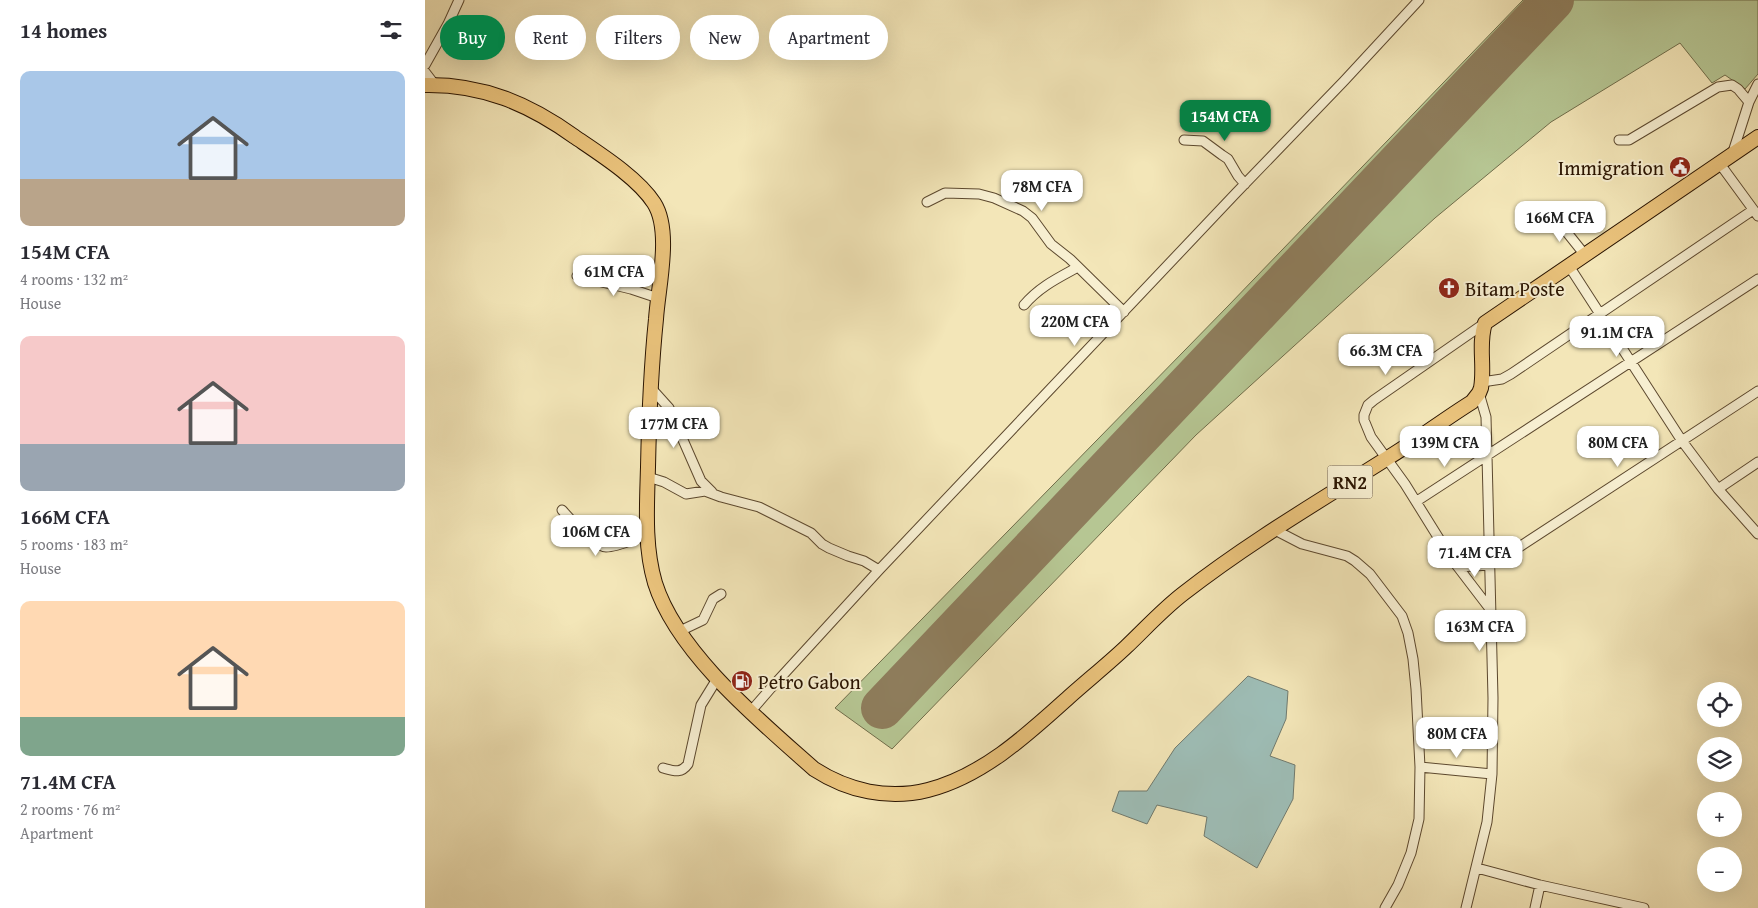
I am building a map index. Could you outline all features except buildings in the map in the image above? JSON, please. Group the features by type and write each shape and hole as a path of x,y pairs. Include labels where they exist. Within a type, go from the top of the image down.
{"highway":[{"name":"RN2","path":"430,85 487,92 529,107 550,119 602,155 634,182 655,205 663,239 663,259 651,388 647,477 647,535 651,569 656,586 665,606 681,631 697,655 717,679 814,769 832,780 857,789 895,795 929,790 973,771 1009,748 1039,725 1127,646 1163,609 1218,568 1472,402 1481,388"},
{"path":"1481,388 1481,341 1485,323 1758,137"}],"street":[{"path":"425,64 448,24 459,0"},
{"path":"751,711 879,570 1419,0"},
{"path":"425,72 430,85"},
{"path":"1732,155 1749,102 1758,84"},
{"path":"1619,140 1629,140 1718,87 1733,85 1749,102"},
{"path":"1183,140 1203,141 1228,159 1245,184"},
{"path":"1466,908 1477,868 1489,808 1492,774 1493,698 1486,417 1481,388 1511,374 1599,314 1756,213 1721,164"},
{"path":"927,202 951,192 979,194 1011,205 1029,215 1051,244 1078,267 1124,312"},
{"path":"1553,215 1585,255"},
{"path":"1569,266 1682,441 1718,490 1758,534"},
{"path":"1025,305 1044,286 1078,267"},
{"path":"577,276 631,289 658,298"},
{"path":"1417,501 1758,279"},
{"path":"1485,323 1368,405 1364,420 1371,437 1388,458 1417,501 1438,538 1491,609"},
{"path":"651,388 669,408 701,481 713,493 721,498 759,507 805,530 829,548 864,561 879,570"},
{"path":"1459,567 1490,565 1507,555 1758,391"},
{"path":"1718,490 1758,462"},
{"path":"647,477 664,482 686,494 705,491 713,493"},
{"path":"561,510 601,546 614,546 647,535"},
{"path":"1275,530 1302,544 1347,556 1355,561 1370,574 1402,616 1408,633 1413,659 1420,767 1419,819 1411,853 1399,885 1385,908"},
{"path":"681,631 703,620 713,599 721,594"},
{"path":"663,768 680,771 685,769 688,764 701,705 717,679"},
{"path":"1420,767 1492,774"},
{"path":"1477,868 1603,904 1644,908"},
{"path":"1535,908 1540,885"}],"green space":[{"path":"1523,0 1758,0 1758,74 1745,89 1725,75 1712,83 1680,43 1551,122 1435,218 1196,435 892,749 835,708 1228,306"}],"water":[{"path":"1248,676 1288,691 1286,719 1270,756 1295,765 1293,799 1257,868 1204,836 1207,817 1157,805 1147,824 1112,811 1119,791 1147,791 1175,748"}],"runway":[{"path":"882,708 1553,0"}],"place":[{"name":"Immigration","path":"1680,167"},
{"name":"Bitam Poste","path":"1449,288"},
{"name":"Petro Gabon","path":"742,681"}]}
